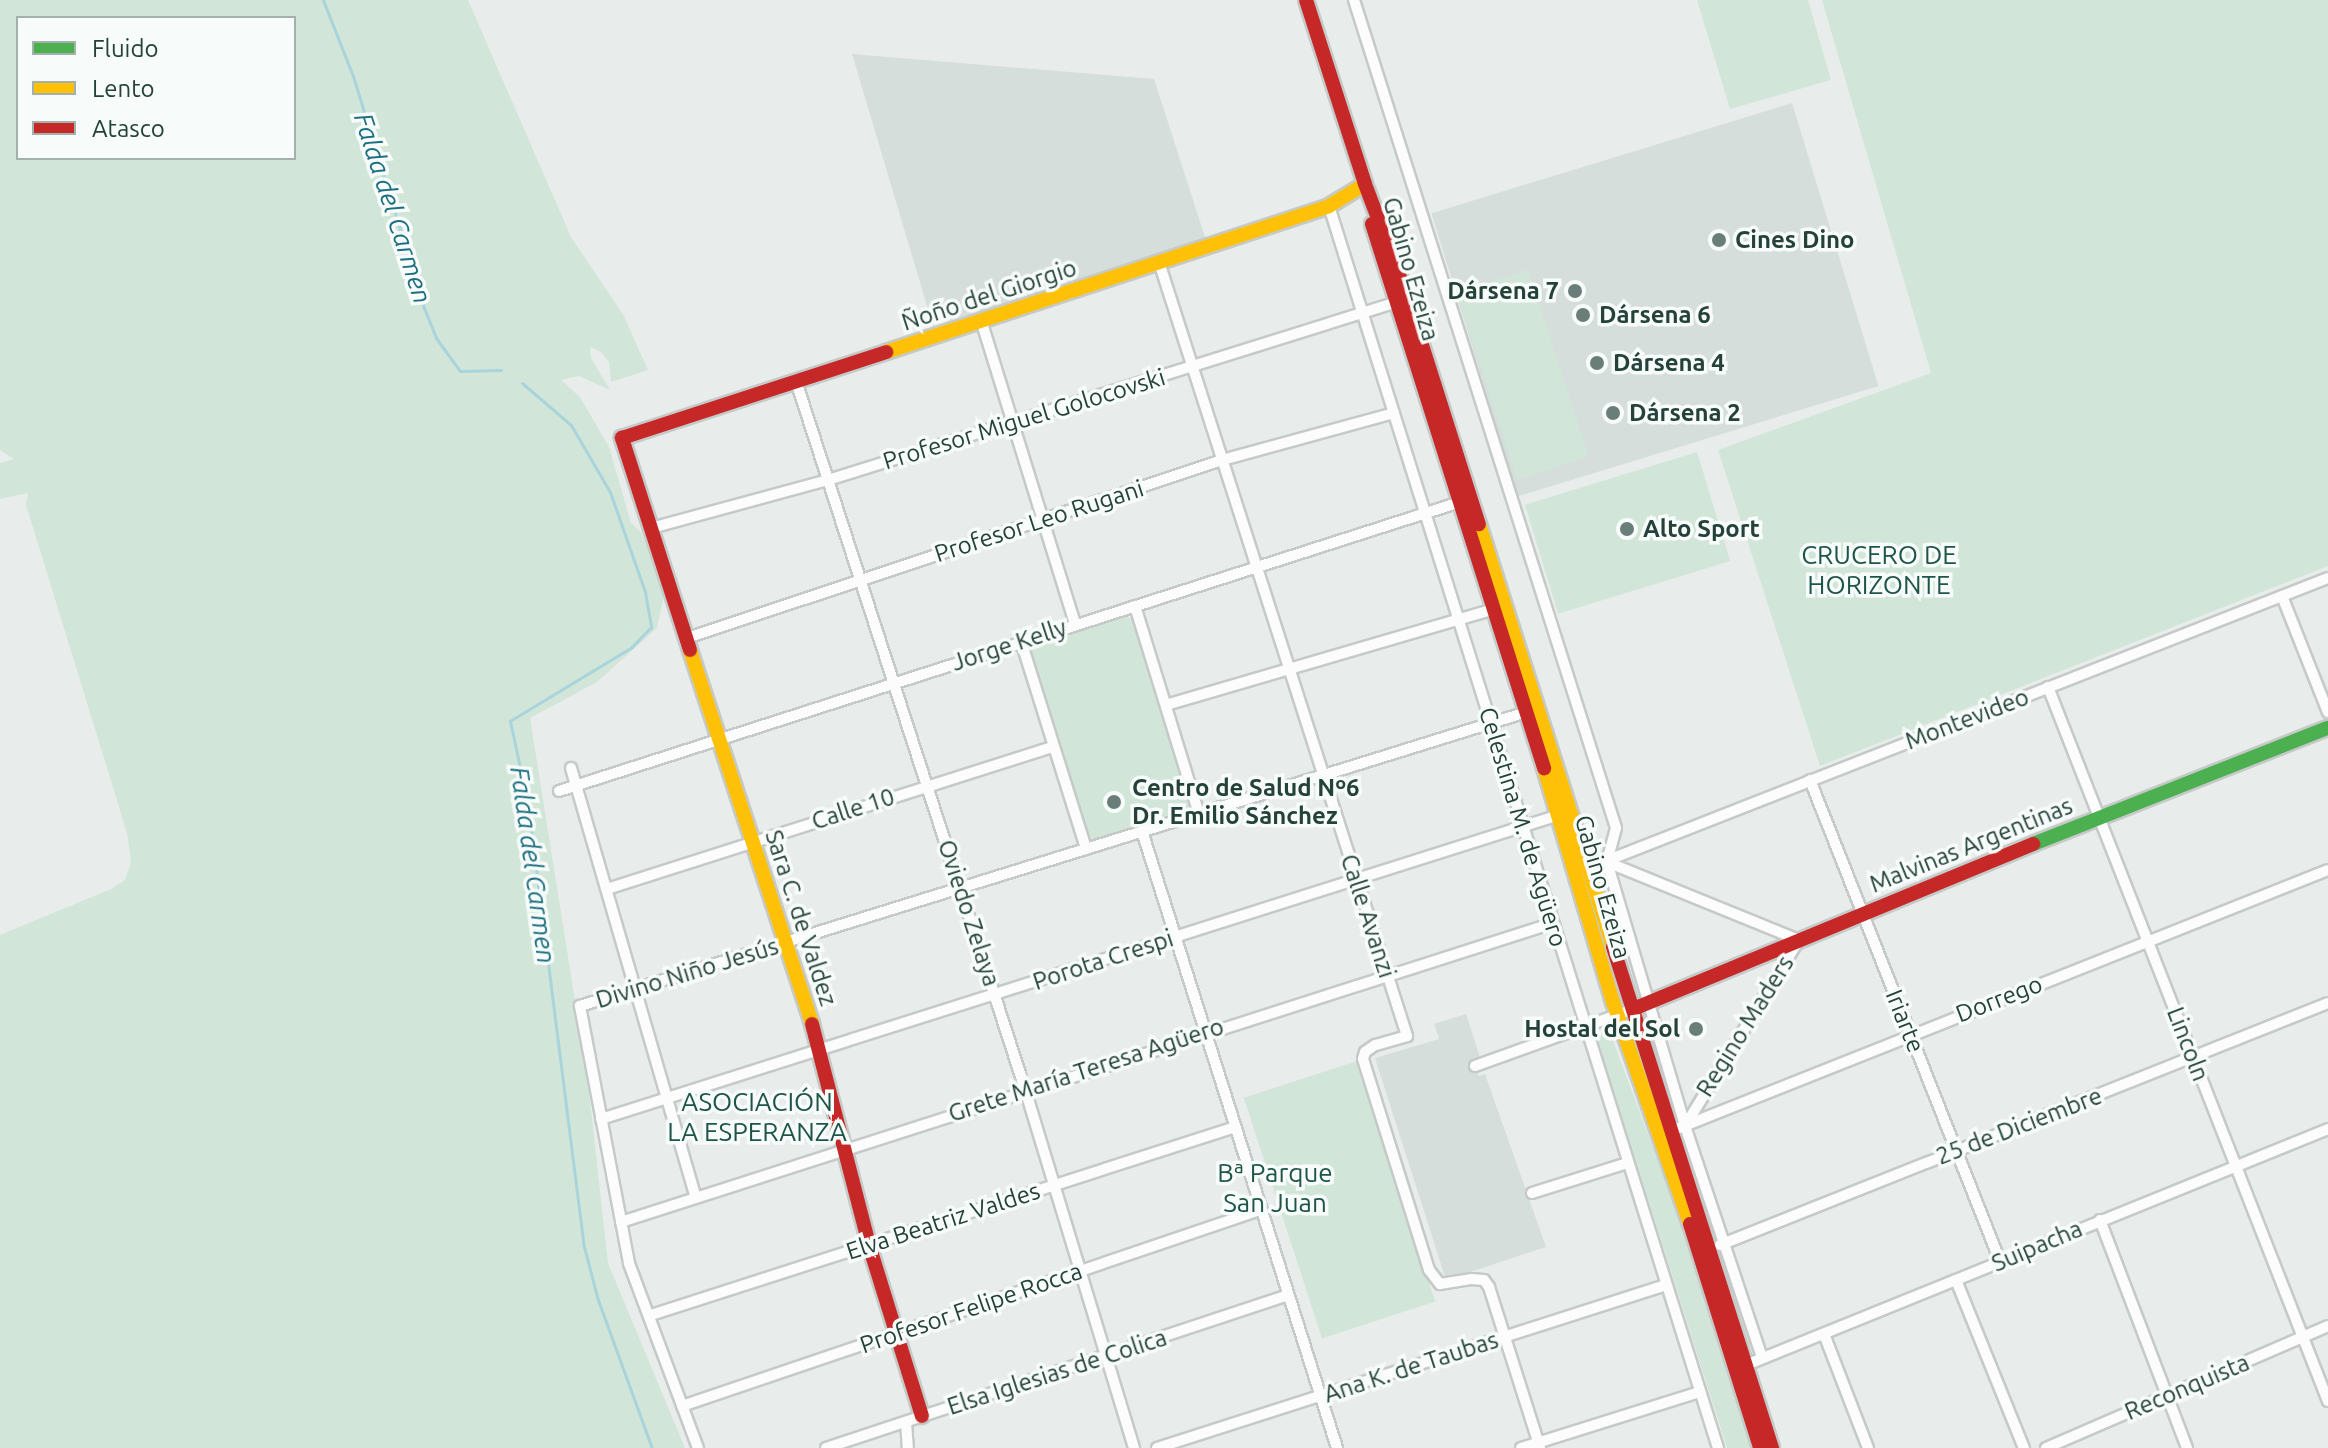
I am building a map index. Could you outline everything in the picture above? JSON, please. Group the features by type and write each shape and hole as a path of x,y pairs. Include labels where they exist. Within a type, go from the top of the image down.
{"main road":[{"path":"1309,1 1365,184"},
{"name":"Ñoño del Giorgio","path":"622,438 1329,206 1365,184"},
{"name":"Gabino Ezeiza","path":"1365,184 1394,303 1527,712 1617,1015 1675,1178 1760,1448"},
{"name":"Gabino Ezeiza","path":"1365,184 1403,285 1633,1009 1678,1129 1709,1249 1772,1448"},
{"name":"Sara C. de Valdez","path":"622,438 820,1050 869,1245 899,1333 922,1416"},
{"name":"Malvinas Argentinas","path":"1633,1009 2099,817 2328,728"}],"street":[{"path":"1354,0 1616,828 1607,862 1650,1000 1678,1129 1724,1243 1762,1358"},
{"name":"Celestina M. de Agüero","path":"1329,206 1718,1448"},
{"name":"Calle Avanzi","path":"1159,262 1407,1036 1375,1045 1365,1052 1363,1059 1429,1270 1440,1284 1484,1280 1539,1445"},
{"name":"Profesor Miguel Golocovski","path":"651,528 828,480 1394,303"},
{"path":"981,320 1075,624"},
{"name":"Oviedo Zelaya","path":"796,381 995,994 1134,1448"},
{"name":"Profesor Leo Rugani","path":"687,638 1222,460 1394,413"},
{"name":"Jorge Kelly","path":"559,791 1460,502"},
{"name":"Montevideo","path":"1588,868 2328,578"},
{"path":"2282,596 2328,712"},
{"path":"1135,606 1199,814"},
{"path":"1166,705 1494,609"},
{"path":"1021,641 1086,849"},
{"name":"Lincoln","path":"2048,687 2328,1401"},
{"name":"Divino Niño Jesús","path":"601,1119 580,1006 1527,712"},
{"name":"Calle 10","path":"607,889 1054,746"},
{"path":"571,768 696,1197"},
{"name":"Iriarte","path":"1810,780 2000,1261"},
{"name":"Porota Crespi","path":"601,1119 1559,815"},
{"path":"1142,831 1337,1448"},
{"name":"Regino Maders","path":"1607,862 1799,940 1678,1129"},
{"name":"Dorrego","path":"1678,1129 2328,870"},
{"name":"Grete María Teresa Agüero","path":"621,1222 1025,1089 1553,923"},
{"name":"25 de Diciembre","path":"1709,1249 2328,1003"},
{"path":"1475,1066 1633,1009"},
{"path":"601,1119 629,1263 651,1315 698,1448"},
{"name":"Elva Beatriz Valdes","path":"651,1315 1235,1127"},
{"name":"Suipacha","path":"1746,1365 2328,1129"},
{"path":"1532,1193 1627,1163"},
{"name":"Profesor Felipe Rocca","path":"682,1406 1260,1210"},
{"path":"2100,1220 2187,1448"},
{"path":"1956,1280 2024,1448"},
{"name":"Ana K. de Taubas","path":"1157,1448 1666,1285"},
{"name":"Elsa Iglesias de Colica","path":"826,1448 1288,1295"},
{"name":"Reconquista","path":"2046,1448 2328,1326"},
{"path":"1824,1334 1868,1448"},
{"path":"1521,1448 1539,1445 1700,1392"},
{"path":"906,1422 908,1448"}],"shaded area":[{"path":"852,54 1154,79 1206,240 933,326"},
{"path":"1792,103 1879,386 1518,496 1431,213"},
{"path":"1466,1014 1480,1057 1473,1060 1479,1076 1485,1074 1546,1247 1446,1280 1375,1058 1439,1039 1434,1024"}],"green space":[{"path":"0,0 468,0 571,237 624,316 648,370 611,382 609,362 601,352 590,347 591,358 610,390 579,376 561,380 580,397 609,447 631,523 640,531 666,585 657,628 597,682 530,718 588,1082 608,1263 685,1448 0,1448 0,935 111,889 125,880 131,862 127,833 26,505 28,493 0,499 0,463 14,459 0,450"},
{"path":"1697,0 1808,0 1831,80 1730,109"},
{"path":"1822,0 2328,0 2328,566 1820,766 1718,450 1931,373"},
{"path":"1528,270 1589,456 1517,480 1457,293"},
{"name":"Alto Sport","path":"1697,452 1730,561 1558,614 1525,505"},
{"path":"1121,614 1127,615 1135,624 1191,804 1185,815 1095,840 1086,833 1029,649 1034,641"},
{"path":"1604,1027 1609,1030 1670,1193 1752,1448 1727,1448 1596,1035"},
{"path":"1357,1061 1435,1302 1322,1338 1244,1098"}],"waterway":[{"name":"Falda del Carmen","path":"323,0 353,76 436,338 460,371 501,370"},
{"name":"Falda del Carmen","path":"522,383 571,425 610,492 645,592 651,627 632,647 510,721 528,805 583,1243 598,1300 652,1448"}],"traffic: fast":[{"path":"2033,844 2328,728"}],"traffic: slow":[{"path":"886,352 1329,206 1365,184"},
{"path":"1479,524 1613,947"},
{"path":"690,650 812,1024"},
{"path":"1544,768 1613,1002 1690,1224"}],"traffic: jam":[{"path":"1306,0 1365,184 1403,285 1479,524"},
{"path":"1372,224 1544,768"},
{"path":"690,650 622,438 886,352"},
{"path":"1633,1009 2033,844"},
{"path":"1613,947 1772,1448"},
{"path":"812,1024 869,1245 922,1416"},
{"path":"1690,1224 1760,1448"}],"place":[{"name":"Cines Dino","path":"1719,240"},
{"name":"Dársena 7","path":"1575,291"},
{"name":"Dársena 6","path":"1583,315"},
{"name":"Dársena 4","path":"1597,363"},
{"name":"Dársena 2","path":"1613,413"},
{"name":"Alto Sport","path":"1627,529"},
{"name":"Centro de Salud Nº6 Dr. Emilio Sánchez","path":"1114,802"},
{"name":"Hostal del Sol","path":"1696,1029"}],"district":[{"name":"CRUCERO DE HORIZONTE","path":"1879,570"},
{"name":"ASOCIACIÓN LA ESPERANZA","path":"757,1117"},
{"name":"Bª Parque San Juan","path":"1275,1188"}]}
